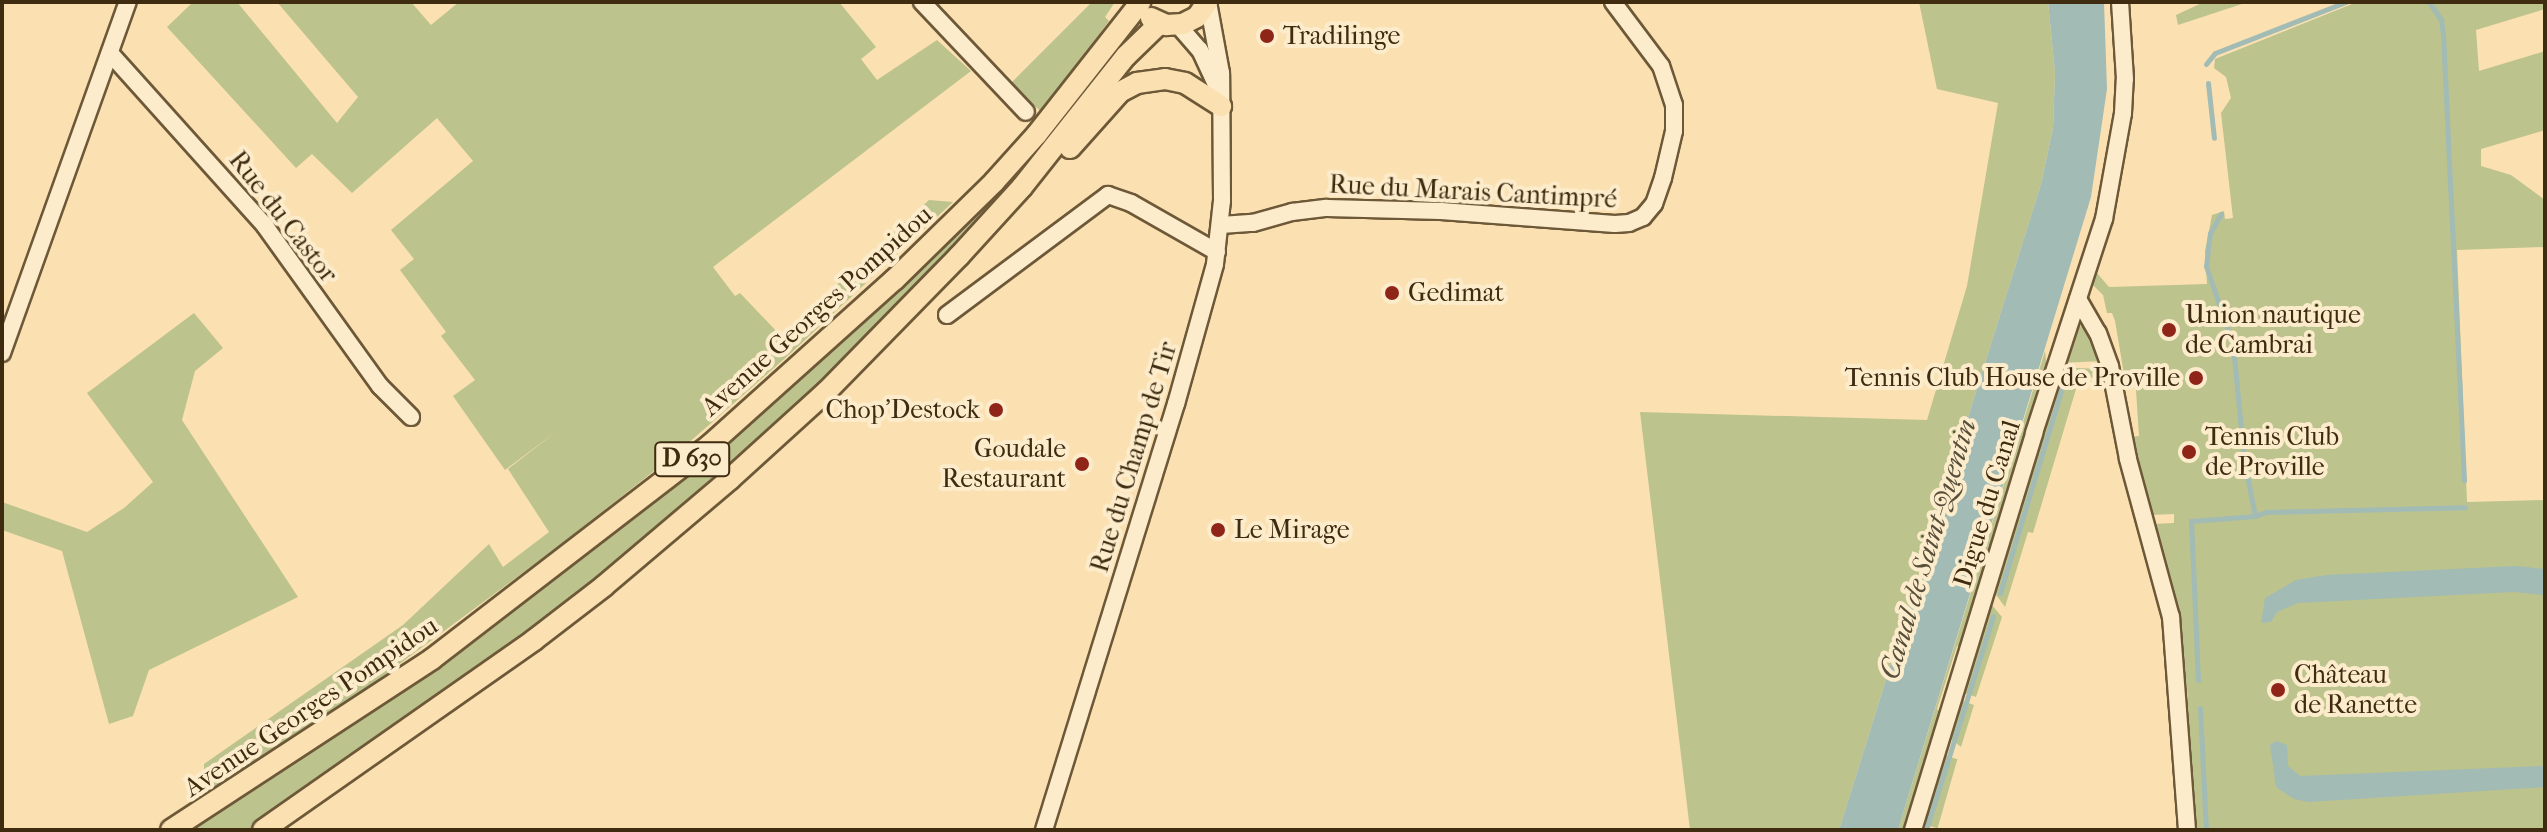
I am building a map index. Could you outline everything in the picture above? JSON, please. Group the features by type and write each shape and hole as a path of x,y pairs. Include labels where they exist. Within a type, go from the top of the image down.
{"main road":[{"name":"Avenue Georges Pompidou","path":"263,830 486,674 604,586 826,392 1022,187 1121,62 1169,24 1197,17 1207,2"},
{"name":"Avenue Georges Pompidou","path":"171,830 432,659 711,444 883,290 994,182 1037,134 1139,3"},
{"path":"1139,3 1148,16 1169,24"},
{"path":"959,256 993,234 1127,87 1150,80 1175,80 1220,98"}],"street":[{"path":"2,353 128,2"},
{"path":"922,2 1026,112"},
{"name":"Rue du Champ de Tir","path":"1044,830 1180,389 1217,252 1221,225 1219,53 1207,2"},
{"name":"Rue du Marais Cantimpré","path":"1221,225 1253,223 1306,209 1327,208 1629,223 1643,217 1657,197 1674,131 1674,105 1661,66 1613,2"},
{"name":"Digue du Canal","path":"1913,830 2038,419 2104,219 2118,152 2125,79 2120,2"},
{"path":"1169,24 1200,50 1220,98"},
{"name":"Rue du Castor","path":"110,53 265,226 380,386 411,417"},
{"path":"947,315 1108,195 1131,203 1217,252"},
{"path":"2078,299 2098,333 2110,366 2128,459 2171,617 2187,830"}],"green space":[{"path":"193,2 237,2 337,123 358,97 277,2 411,2 431,25 459,2 839,2 876,47 861,59 877,80 937,40 971,71 713,267 735,296 740,293 781,336 929,200 953,202 791,353 678,452 555,549 363,691 204,794 204,764 403,625 489,544 503,567 549,532 508,469 557,431 505,470 453,396 475,380 441,336 446,332 400,270 414,259 391,230 473,161 437,118 352,193 312,154 296,168 167,27"},
{"path":"1092,2 1115,2 1105,17 1109,21 1042,113 1012,82"},
{"path":"1919,2 2048,2 2055,73 2053,128 2041,184 1839,830 1690,830 1640,412 1927,420 1967,286 1998,103 1937,89"},
{"path":"2204,2 2248,2 2178,25 2176,15"},
{"path":"2357,2 2545,2 2545,9 2476,30 2479,71 2545,51 2545,130 2481,149 2481,166 2511,175 2545,200 2545,247 2457,250 2467,502 2545,500 2545,830 2194,830 2187,685 2182,686 2152,524 2174,523 2174,514 2150,515 2130,437 2139,436 2135,375 2124,374 2115,321 2112,313 2107,313 2103,295 2091,283 2097,273 2109,287 2207,284 2205,251 2212,215 2224,211 2225,219 2233,218 2221,113 2231,98 2226,77 2214,68 2215,59"},
{"path":"1015,173 974,225 884,321 703,491 610,570 510,648 249,830 186,830 417,679 627,522 733,435 957,232"},
{"path":"194,313 223,348 195,371 182,420 298,597 149,670 133,716 109,724 62,551 2,530 2,502 87,532 124,508 153,482 87,393"},
{"path":"2079,326 2087,328 2102,361 2060,363"},
{"path":"2045,351 2047,369 1962,647 1957,646 1937,709 1942,714 1906,830 1898,830"},
{"path":"2059,367 2097,369 2098,377 2079,379 2033,533 2028,532 2005,607 1994,592"},
{"path":"1992,605 2002,617 1976,697 1964,693 1961,688 1985,609"},
{"path":"1958,702 1974,705 1961,747 1946,735"},
{"path":"1943,755 1957,759 1938,828 1923,824"}],"water":[{"name":"Canal de Saint-Quentin","path":"2048,2 2104,2 2107,89 2091,197 1898,830 1839,830 2041,184 2053,128 2055,73"},
{"path":"2516,566 2545,569 2545,595 2514,592 2298,603 2277,612 2271,622 2261,623 2265,598 2296,580 2326,575"},
{"path":"2276,741 2287,745 2288,766 2300,776 2545,766 2545,787 2309,802 2294,799 2276,787 2270,745"}],"waterway":[{"path":"2206,64 2215,53 2346,2"},
{"path":"2429,2 2441,20 2443,34 2464,481"},
{"path":"2208,83 2214,138"},
{"path":"2198,680 2191,521 2255,516 2244,460 2233,345 2206,266 2210,233 2221,214"},
{"path":"2000,593 2064,381"},
{"path":"2255,516 2266,512 2465,507"},
{"path":"1926,830 1993,616"},
{"path":"2200,708 2206,830"}],"place":[{"name":"Tradilinge","path":"1267,36"},
{"name":"Gedimat","path":"1392,293"},
{"name":"Union nautique de Cambrai","path":"2169,330"},
{"name":"Tennis Club House de Proville","path":"2196,378"},
{"name":"Chop'Destock","path":"996,410"},
{"name":"Tennis Club de Proville","path":"2189,452"},
{"name":"Goudale Restaurant","path":"1082,464"},
{"name":"Le Mirage","path":"1218,530"},
{"name":"Château de Ranette","path":"2278,690"}]}
